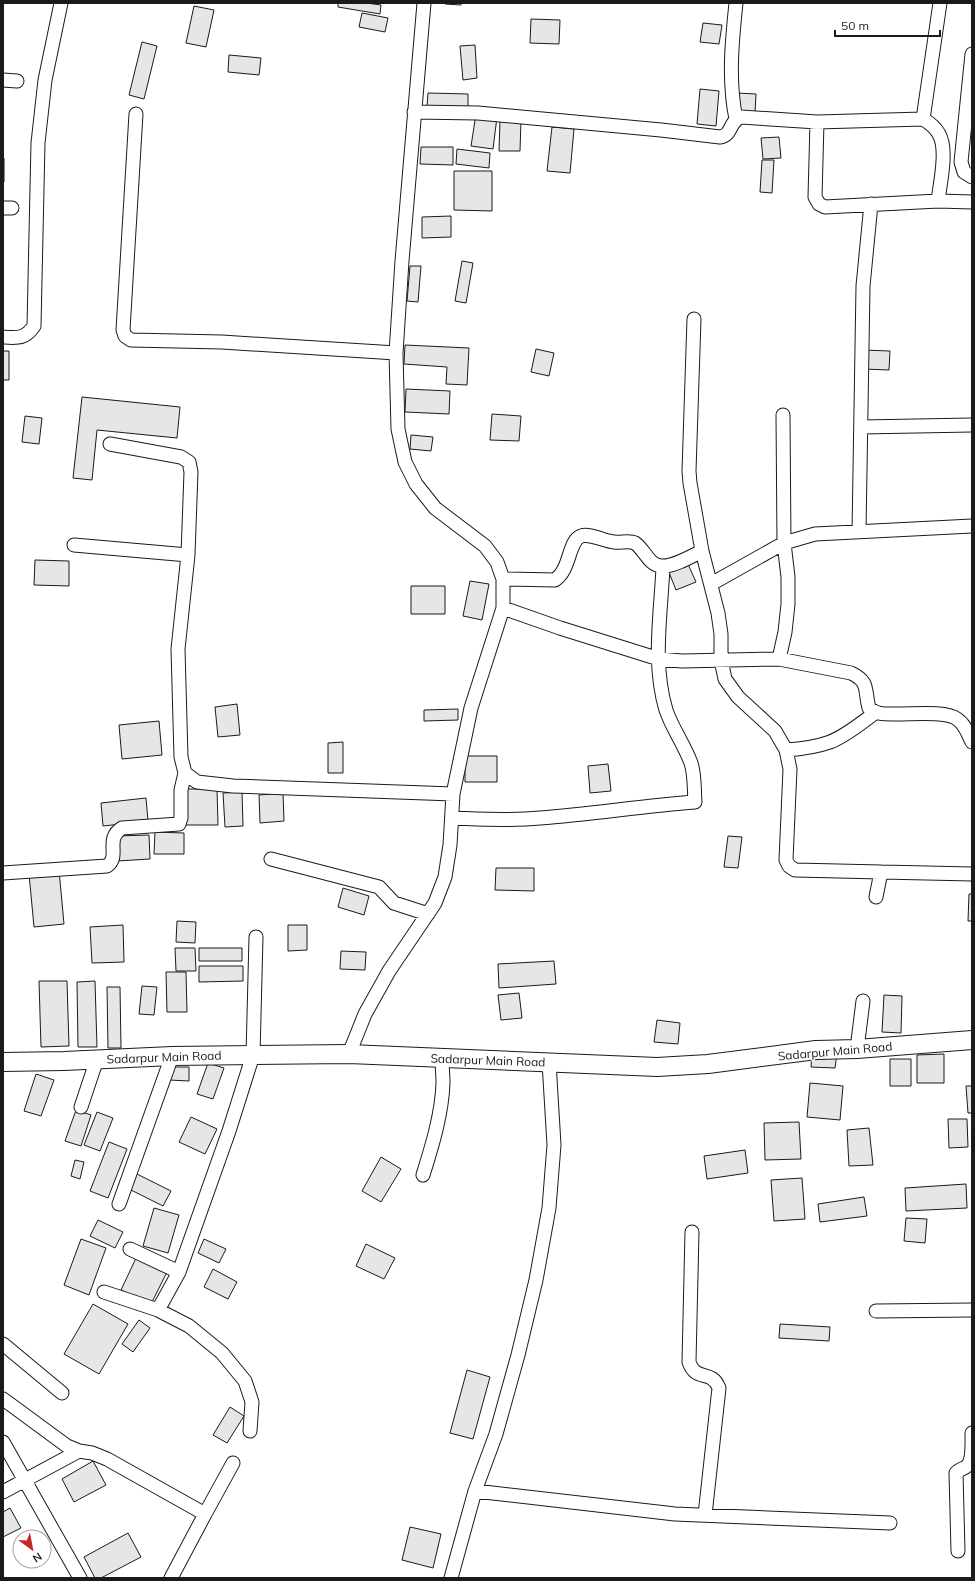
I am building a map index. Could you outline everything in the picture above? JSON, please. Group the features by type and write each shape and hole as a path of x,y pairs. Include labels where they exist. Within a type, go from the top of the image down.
{"street":[{"path":"3,337 19,338 29,333 34,326 38,144 44,80 61,3"},
{"path":"349,1054 365,1014 389,971 435,904 445,877 450,845 453,794 471,708 503,608 503,579 497,562 485,546 435,508 416,484 405,462 398,429 396,353 414,112 424,3"},
{"path":"736,3 732,66 732,102 736,119"},
{"path":"923,120 940,3"},
{"path":"972,58 961,162 964,172 972,177"},
{"path":"3,80 17,81"},
{"path":"414,112 478,113 720,137 725,136 729,132 732,123 736,119 742,117 817,122 923,120 933,125 940,134 943,150 938,201"},
{"path":"136,114 123,330 125,336 131,340 222,342 396,353"},
{"path":"817,122 815,197 819,204 825,207 938,201 972,202"},
{"path":"859,532 863,286 871,204"},
{"path":"694,319 689,471 691,490 702,551 711,584 721,634 721,660 726,679 738,697 775,731 786,750 790,768 786,860 789,866 795,870 972,874"},
{"path":"779,659 785,632 788,604 788,577 784,543 783,415"},
{"path":"861,427 972,425"},
{"path":"3,873 107,866 111,863 112,859 113,838 115,832 122,828 179,824 181,818 181,790 185,772 181,757 178,649 188,555 191,472 188,462 181,456 110,444"},
{"path":"711,584 784,543 815,534 972,526"},
{"path":"503,579 556,580 565,571 575,540 580,536 614,542 630,541 635,544 655,565 663,567 702,551"},
{"path":"74,545 188,555"},
{"path":"452,818 505,820 539,818 695,802 691,764 666,711 661,689 659,659 663,567"},
{"path":"503,608 560,628 659,659 682,661 779,659 851,673 860,678 865,686 869,708 875,713 907,715 944,714 957,718 966,728 972,742"},
{"path":"786,750 811,748 831,742 849,732 875,713"},
{"path":"185,772 197,782 233,786 453,794"},
{"path":"271,859 379,887 394,903 428,914"},
{"path":"876,897 881,872"},
{"path":"158,1310 179,1272 229,1131 253,1055 256,937"},
{"path":"857,1049 863,1001"},
{"name":"Sadarpur Main Road","path":"3,1062 172,1056 349,1054 657,1067 708,1064 816,1050 857,1049 972,1040"},
{"path":"118,1204 172,1056"},
{"path":"423,1175 432,1146 440,1110 443,1084 442,1058"},
{"path":"81,1107 97,1059"},
{"path":"451,1578 476,1491 496,1434 518,1355 536,1280 549,1208 554,1145 549,1062"},
{"path":"692,1232 689,1362 692,1370 697,1374 709,1377 716,1381 719,1388 705,1515"},
{"path":"130,1249 179,1272"},
{"path":"104,1292 158,1310 189,1326 222,1353 245,1381 252,1402 250,1431"},
{"path":"876,1310 972,1310"},
{"path":"3,1344 62,1393"},
{"path":"3,1399 67,1446 79,1452 92,1453 107,1459 205,1514"},
{"path":"958,1551 956,1473 970,1463 972,1433"},
{"path":"3,1442 80,1578"},
{"path":"3,1492 79,1452"},
{"path":"174,1577 205,1514 233,1463"},
{"path":"476,1491 675,1514 890,1523"}],"building":[{"path":"338,3 366,3 381,5 380,14 338,7"},
{"path":"461,3 461,5 445,4"},
{"path":"194,6 214,10 206,47 186,43"},
{"path":"362,13 388,18 385,32 359,27"},
{"path":"531,19 560,20 559,44 530,43"},
{"path":"703,23 722,25 719,44 700,42"},
{"path":"142,42 157,46 144,99 129,95"},
{"path":"475,45 477,78 463,80 460,46"},
{"path":"229,55 261,58 259,75 228,72"},
{"path":"700,89 719,91 716,126 697,124"},
{"path":"428,93 468,94 468,108 427,107"},
{"path":"737,93 756,94 755,113 736,112"},
{"path":"476,114 497,117 493,149 471,146"},
{"path":"500,120 521,120 520,151 499,151"},
{"path":"552,127 574,129 570,173 547,171"},
{"path":"779,137 781,158 763,159 761,138"},
{"path":"421,147 453,147 453,165 420,164"},
{"path":"457,149 490,153 489,168 456,164"},
{"path":"4,158 4,182 3,182"},
{"path":"762,160 774,160 772,193 760,192"},
{"path":"454,171 492,171 492,211 454,210"},
{"path":"451,216 451,237 422,238 422,217"},
{"path":"462,261 473,263 466,303 455,301"},
{"path":"410,266 421,266 418,302 407,301"},
{"path":"405,345 469,348 467,385 446,384 447,367 404,364"},
{"path":"536,349 554,353 549,376 531,372"},
{"path":"863,350 890,351 889,370 863,369"},
{"path":"3,351 9,351 9,380 3,380"},
{"path":"406,389 450,391 449,414 405,412"},
{"path":"82,397 180,407 177,438 97,430 92,480 73,478"},
{"path":"492,414 521,416 519,441 490,440"},
{"path":"25,416 42,418 39,444 22,442"},
{"path":"411,435 433,437 431,451 410,449"},
{"path":"35,560 69,561 69,586 34,585"},
{"path":"687,562 696,582 676,590 668,570"},
{"path":"470,581 489,584 482,620 463,616"},
{"path":"411,586 445,586 445,614 411,614"},
{"path":"237,704 240,735 218,737 215,707"},
{"path":"458,709 458,720 424,721 424,710"},
{"path":"159,721 162,755 122,759 119,725"},
{"path":"343,742 343,773 328,773 328,743"},
{"path":"465,756 497,756 497,782 465,782"},
{"path":"608,764 611,791 590,793 588,766"},
{"path":"185,789 217,789 218,825 185,825"},
{"path":"242,792 243,826 225,827 223,793"},
{"path":"283,793 284,821 260,823 259,795"},
{"path":"146,798 148,821 103,826 101,803"},
{"path":"155,832 184,833 184,854 154,854"},
{"path":"149,835 150,859 117,861 116,836"},
{"path":"728,836 742,837 738,868 724,867"},
{"path":"496,868 534,868 534,891 495,890"},
{"path":"59,870 64,924 34,927 29,874"},
{"path":"343,888 369,896 364,915 338,907"},
{"path":"969,894 972,894 972,921 968,921"},
{"path":"177,921 196,922 195,943 176,942"},
{"path":"123,925 124,962 92,963 90,927"},
{"path":"288,925 307,925 307,950 288,951"},
{"path":"175,948 195,948 196,971 176,971"},
{"path":"199,948 242,948 242,961 199,961"},
{"path":"341,951 366,952 365,970 340,969"},
{"path":"554,961 556,984 499,988 498,964"},
{"path":"199,966 243,966 243,981 199,982"},
{"path":"166,972 186,972 187,1012 167,1012"},
{"path":"39,981 67,981 69,1046 41,1047"},
{"path":"95,981 97,1047 78,1047 77,982"},
{"path":"142,986 157,987 154,1015 139,1014"},
{"path":"107,987 120,987 121,1048 108,1048"},
{"path":"519,993 522,1018 501,1020 498,995"},
{"path":"884,995 902,996 901,1033 882,1032"},
{"path":"657,1020 680,1023 678,1044 654,1042"},
{"path":"812,1051 837,1053 835,1068 811,1067"},
{"path":"944,1054 944,1083 917,1083 917,1055"},
{"path":"890,1059 911,1059 911,1086 890,1086"},
{"path":"208,1063 224,1068 213,1099 197,1094"},
{"path":"169,1067 189,1067 189,1081 169,1080"},
{"path":"36,1074 54,1080 41,1116 24,1111"},
{"path":"810,1083 843,1086 840,1120 807,1117"},
{"path":"966,1086 972,1086 972,1113 968,1113"},
{"path":"76,1110 91,1115 81,1146 65,1141"},
{"path":"97,1112 113,1118 100,1151 84,1145"},
{"path":"191,1117 217,1129 205,1154 179,1142"},
{"path":"948,1119 967,1119 968,1147 949,1148"},
{"path":"799,1122 801,1159 765,1160 764,1123"},
{"path":"869,1128 873,1165 849,1166 847,1130"},
{"path":"109,1142 127,1149 108,1198 90,1191"},
{"path":"745,1150 748,1173 707,1179 704,1156"},
{"path":"381,1157 401,1169 381,1202 362,1191"},
{"path":"75,1160 84,1162 80,1179 71,1176"},
{"path":"135,1173 171,1191 163,1206 127,1188"},
{"path":"802,1178 805,1219 774,1221 771,1180"},
{"path":"966,1184 967,1208 906,1211 905,1188"},
{"path":"864,1197 867,1216 820,1222 818,1204"},
{"path":"154,1208 179,1215 168,1253 143,1246"},
{"path":"906,1218 927,1219 925,1243 904,1241"},
{"path":"98,1220 123,1232 115,1248 90,1236"},
{"path":"81,1239 106,1248 89,1295 64,1285"},
{"path":"204,1239 226,1249 219,1263 198,1253"},
{"path":"366,1244 395,1258 384,1279 356,1266"},
{"path":"137,1256 168,1270 151,1304 121,1290"},
{"path":"213,1269 237,1282 228,1299 204,1287"},
{"path":"93,1304 128,1324 99,1374 64,1354"},
{"path":"139,1320 150,1328 133,1352 122,1344"},
{"path":"780,1324 830,1327 829,1341 779,1338"},
{"path":"467,1370 490,1377 473,1439 450,1433"},
{"path":"230,1407 244,1416 227,1443 213,1435"},
{"path":"93,1461 106,1485 74,1502 62,1479"},
{"path":"10,1508 21,1528 12,1529 12,1532 3,1537 3,1512"},
{"path":"410,1527 441,1534 433,1568 402,1560"},
{"path":"128,1533 141,1557 101,1578 95,1578 84,1557"}]}
